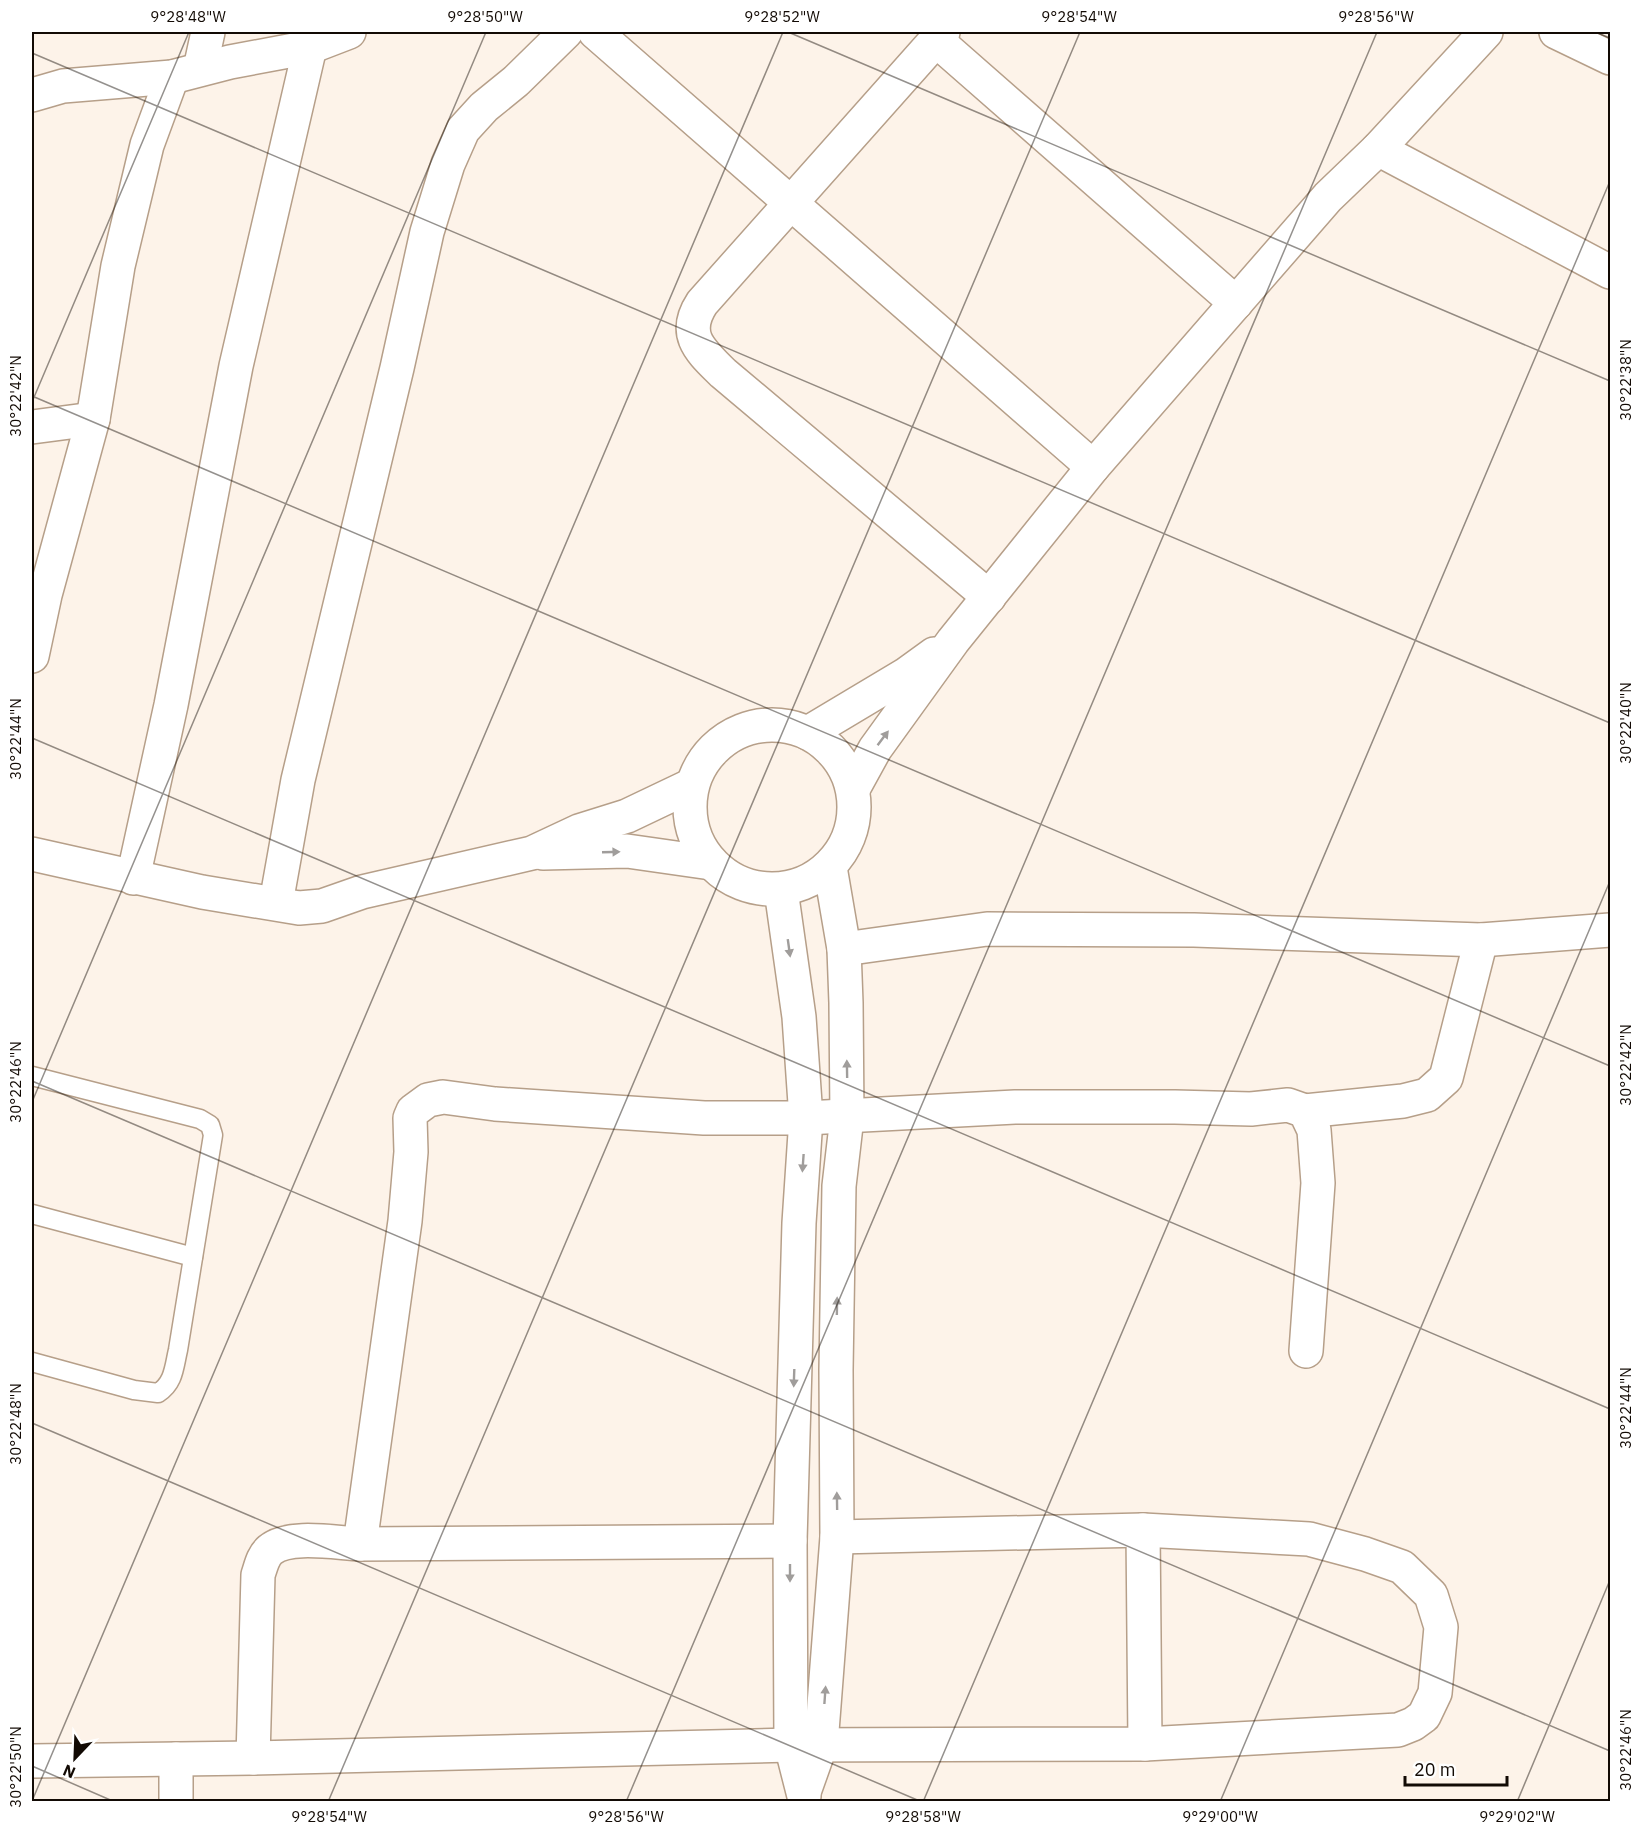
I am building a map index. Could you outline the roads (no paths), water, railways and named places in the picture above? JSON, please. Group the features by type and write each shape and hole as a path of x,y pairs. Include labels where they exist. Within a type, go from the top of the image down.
{"street":[{"path":"32,656 45,595 93,419 118,266 147,145 208,32"},
{"path":"32,95 63,86 186,73 310,47 350,32"},
{"path":"276,903 298,780 397,368 426,232 448,164 463,130 484,107 516,81 566,32"},
{"path":"595,32 1093,467"},
{"path":"853,789 875,749 953,641 1093,467 1328,197 1378,149 1486,32"},
{"path":"1556,32 1611,58"},
{"path":"988,597 744,392 704,355 694,339 693,327 694,317 702,303 940,36 1236,303"},
{"path":"133,878 171,705 236,366 310,47"},
{"path":"1378,149 1611,272"},
{"path":"32,427 93,419"},
{"path":"808,733 905,675 953,641"},
{"path":"758,725 783,725 808,733 824,743 837,756 853,789 855,810 852,831 843,850 830,867 808,882 782,890 756,889 731,879 711,863 697,843 690,819 690,786 698,770 712,749 733,734 758,725"},
{"path":"532,853 579,831 627,816 690,786"},
{"path":"32,854 202,892 299,908 322,906 362,892 532,853 627,851 711,863"},
{"path":"804,1797 806,1744 837,1537 836,1370 839,1197 847,1117 844,949 830,867"},
{"path":"782,890 799,1017 806,1118 799,1223 790,1541 806,1744"},
{"path":"844,949 987,929 1194,930 1481,940 1610,927"},
{"path":"360,1544 405,1221 411,1152 410,1118 413,1111 428,1100 443,1097 495,1104 704,1118 847,1117 1027,1107 1251,1109 1288,1105 1305,1111 1403,1101 1427,1095 1446,1078 1481,940"},
{"path":"1305,1111 1314,1130 1318,1183 1306,1351"},
{"path":"32,1761 254,1758 806,1744 1145,1744 1398,1730 1413,1724 1424,1716 1435,1694 1441,1627 1431,1595 1402,1568 1365,1554 1309,1539 1143,1530 837,1537"},
{"path":"1143,1530 1145,1744"},
{"path":"254,1758 258,1575 263,1559 271,1549 299,1541 360,1544 790,1541"},
{"path":"176,1758 176,1802"}],"lane":[{"path":"32,1076 200,1119 210,1125 213,1136 178,1350 173,1374 167,1388 158,1393 134,1390 32,1362"},
{"path":"32,1214 193,1257"}]}
